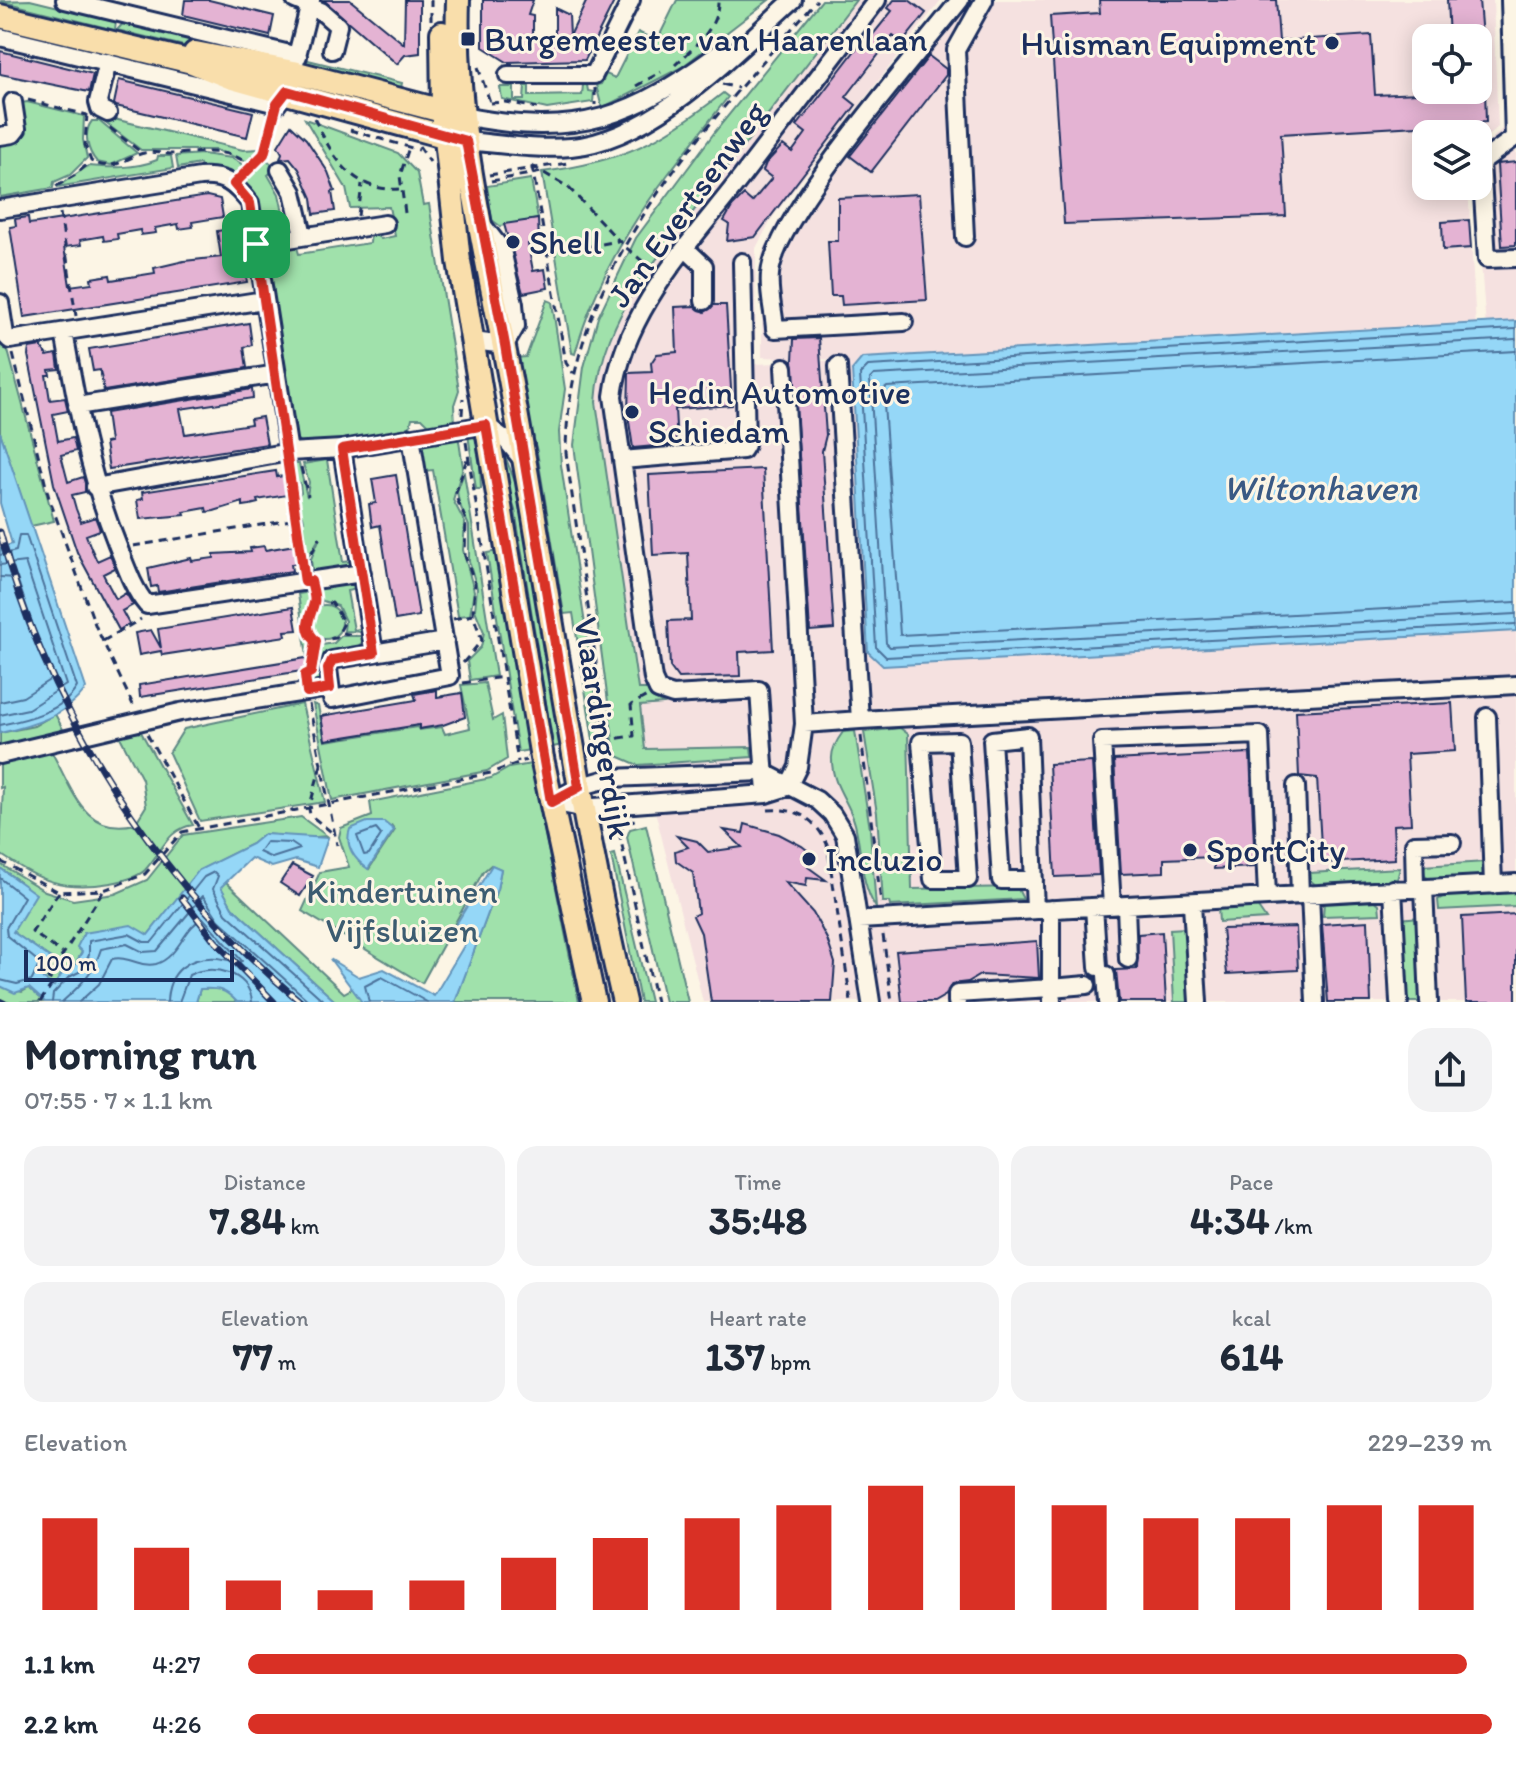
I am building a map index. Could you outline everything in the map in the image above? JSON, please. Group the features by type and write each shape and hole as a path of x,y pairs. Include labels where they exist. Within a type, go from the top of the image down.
{"main road":[{"path":"443,0 453,114"},
{"path":"453,114 458,0"},
{"path":"0,4 208,56 456,139"},
{"path":"0,16 192,62 232,78 289,81 453,114"},
{"name":"Vlaardingerdijk","path":"453,114 459,261 551,802 594,1002"},
{"name":"Vlaardingerdijk","path":"456,139 480,222 505,345 580,798 624,1002"}],"street":[{"path":"65,0 289,81"},
{"path":"508,75 594,75 631,0"},
{"path":"453,114 511,126 565,127 594,121 642,102 690,74 792,0"},
{"path":"456,139 539,148 605,141 652,117 710,75 792,0"},
{"name":"Jan Evertsenweg","path":"658,690 613,396 616,377 632,328 664,278 877,0"},
{"path":"904,322 775,329 770,274 781,235 789,223 960,0"},
{"path":"965,237 956,50 984,0"},
{"path":"1510,0 1515,139 1481,162 1487,259 1516,258"},
{"path":"289,81 305,2 338,26 332,50"},
{"path":"0,37 108,62 289,81"},
{"path":"105,119 98,102 108,62"},
{"path":"0,136 13,134 17,129 13,102"},
{"path":"280,170 293,192 303,235"},
{"path":"0,209 200,177 224,178 234,184 250,203 290,453"},
{"path":"256,244 385,224"},
{"path":"686,249 704,266 704,301"},
{"path":"622,460 743,450 746,445 742,262"},
{"path":"0,303 5,335 10,340 264,300"},
{"path":"71,331 77,406 95,487 140,596 152,608 362,573"},
{"path":"473,341 505,345"},
{"path":"838,366 860,720"},
{"path":"551,802 580,798 766,794 788,787 798,767 804,724 784,367"},
{"path":"77,406 277,374"},
{"path":"95,487 290,453 342,449 486,425 506,440 525,463"},
{"path":"411,437 445,641 449,671 332,699 328,669 332,660 445,641"},
{"path":"342,449 374,653"},
{"path":"804,724 1516,685"},
{"path":"0,755 140,721 330,688"},
{"path":"658,690 673,695 759,690 766,794"},
{"path":"1487,717 1493,885"},
{"path":"1128,959 1119,906 1102,741 1260,735 1267,896"},
{"path":"1034,880 1001,880 992,740 1028,736 1034,880 1043,910 1051,995"},
{"path":"959,741 968,879 933,879 921,742 959,741"},
{"path":"580,798 610,778 763,772 817,800 832,814 845,835 871,1002"},
{"path":"1296,786 1315,1002"},
{"path":"1429,1002 1414,844 1452,843"},
{"path":"859,920 1192,904 1267,896 1516,883"},
{"path":"1393,889 1399,1002"},
{"path":"1192,904 1198,1002"},
{"path":"1094,907 1108,1002"},
{"path":"957,1002 957,994 1051,995 1087,985"}],"path":[{"path":"624,93 673,66 703,38 716,17 718,0"},
{"name":"Vlaardingerdijk","path":"604,748 603,711 566,453 566,418 588,322 621,243 740,89 817,0"},
{"path":"234,184 264,154 289,81"},
{"path":"486,90 490,103"},
{"path":"13,102 27,100 105,119 142,153"},
{"path":"90,101 85,145 91,161"},
{"path":"490,103 505,102 550,109"},
{"path":"595,105 604,102"},
{"path":"490,103 537,115"},
{"path":"589,113 601,110"},
{"path":"312,115 340,165 362,184 399,189"},
{"path":"405,213 399,189 409,147"},
{"path":"91,161 113,167 142,153 222,154 244,161 249,166"},
{"path":"71,331 56,184 74,176 91,161"},
{"path":"503,172 532,166 568,187 621,243 664,278"},
{"name":"Vlaardingerdijk","path":"532,166 566,363 574,374"},
{"path":"360,228 357,212 362,184"},
{"path":"547,254 621,243"},
{"path":"10,340 49,498 103,641 140,721 199,828"},
{"path":"290,453 308,496"},
{"path":"290,453 295,519 314,603 307,620 311,636 316,641"},
{"path":"468,456 455,495 466,520 465,556 475,591 473,615 482,633 480,645 464,663 449,671 461,683 504,677"},
{"path":"129,547 303,518"},
{"path":"308,582 309,558 320,537"},
{"path":"314,603 332,603 344,623 336,638 316,641"},
{"path":"103,641 147,615 152,608"},
{"path":"441,621 473,615"},
{"path":"316,641 311,672 305,675 337,845"},
{"path":"604,740 634,736 631,705 658,690"},
{"path":"860,720 892,1002"},
{"path":"0,861 59,892 104,890 145,874 176,834 491,773 518,762"},
{"path":"321,765 310,815 335,835"},
{"path":"754,811 794,810 819,827 831,866 851,1002"},
{"name":"Vlaardingerdijk","path":"638,819 626,823 618,833 656,1002"},
{"path":"41,1001 54,981 48,978 62,953 100,901 104,890"},
{"path":"59,892 32,932 62,953"},
{"path":"0,999 6,1002"}],"shaded area":[{"path":"828,0 941,0 772,218 756,248 755,364 845,360 762,357 762,254 777,223 946,0 1493,0 1498,127 1492,132 1492,120 1412,120 1412,200 1469,200 1476,328 1516,627 1516,1002 703,1002 637,739 593,383 613,316"},
{"path":"1500,0 1516,0 1516,326 1486,328 1476,200 1492,200 1492,139 1505,126"}],"green space":[{"path":"30,0 116,21 115,30 0,1"},
{"path":"677,0 769,0 682,67 602,108 596,85 601,84 606,74 615,78 638,32 657,41"},
{"path":"822,0 856,0 639,282 616,325 601,369 596,402 638,689 648,689 651,697 663,704 640,706 645,749 751,747 752,757 638,765 615,755 574,445 584,367 598,317 636,238 714,133"},
{"path":"127,19 146,24 149,29 266,57 209,52 117,30"},
{"path":"304,59 402,83 400,93 304,65"},
{"path":"583,85 594,92 593,102 547,109 502,99 500,87 514,87 514,100 524,100 525,86 529,86 529,96 582,95"},
{"path":"723,93 728,97 658,188 619,248 587,316 575,354 572,353 542,172 595,162 639,147 680,125"},
{"path":"94,94 110,118 243,150 261,149 248,162 215,150 141,150 91,112"},
{"path":"21,103 84,116 83,140 87,158 70,175 54,182 53,188 0,197 0,140 25,128"},
{"path":"305,119 398,153 417,173 423,205 429,204 459,390 454,405 455,424 431,427 422,418 412,418 410,427 402,432 308,448 291,435 265,253 296,244 299,254 370,243 371,232 381,239 395,236 389,207 350,208 346,188"},
{"path":"92,121 99,121 137,153 111,165 97,162 87,142"},
{"path":"202,154 231,158 245,166 234,177 202,170 200,164 178,168 176,156"},
{"path":"158,156 171,156 173,168 57,187 88,166 131,166 149,163 157,160"},
{"path":"266,159 276,168 268,175 279,194 286,226 259,231 242,184"},
{"path":"531,179 538,219 500,226 492,220 487,186"},
{"path":"547,300 552,302 565,389 559,432 561,465 602,737 593,740 573,613 564,614 537,452 514,358 526,357"},
{"path":"0,343 7,347 54,521 31,526 0,432"},
{"path":"468,434 479,440 481,489 476,489"},
{"path":"458,435 463,467 453,500 465,523 463,550 474,591 470,615 458,616 433,470 424,471 421,450 424,442"},
{"path":"499,440 523,503 562,745 553,747 515,510 499,461"},
{"path":"327,460 343,562 353,561 342,572 313,578 311,559 320,537 308,557 308,579 299,521 304,521 303,516 298,516 295,495 301,493 300,483 292,483 289,464 299,464 307,497 309,482 303,464"},
{"path":"464,473 496,676 470,680 467,661 481,647 484,632 475,610 477,588 469,561 469,526 457,491"},
{"path":"498,551 530,750 518,752 487,553"},
{"path":"348,581 357,589 347,591 354,630 364,628 365,632 344,631 345,621 338,606 317,599 314,587"},
{"path":"311,592 312,602 306,615 313,644 309,670 298,594"},
{"path":"325,605 337,610 342,622 337,634 325,639 313,634 308,622 313,610"},
{"path":"341,636 365,636 365,640 355,649 323,656 320,682 311,687 309,675 314,672 316,646 334,643"},
{"path":"485,683 493,720 502,715 507,759 487,771 332,800 313,704 318,706 325,741 417,727 419,730 442,727 445,734 470,728 461,685"},
{"path":"302,704 325,802 200,821 169,753 184,729"},
{"path":"55,714 66,735 0,749 0,733 34,726"},
{"path":"900,728 908,734 912,889 1017,887 1023,899 890,906 889,902 883,902 877,813 864,732"},
{"path":"855,731 870,829 876,908 864,878 855,824 833,769 832,753 837,742 843,732"},
{"path":"141,732 193,825 171,836 142,873 111,883 78,886 52,882 0,854 3,787 0,788 0,760 51,751 74,794 91,816 117,826 135,824 146,806 142,779 119,735"},
{"name":"Kindertuinen Vijfsluizen","path":"531,764 579,1002 455,1002 497,889 501,869 491,865 483,872 422,983 302,911 320,872 349,867 339,837 341,828 372,816 370,802 491,778 509,768","holes":["392,826 395,830 369,869 359,862"]},
{"path":"301,817 327,836 306,838 264,834 252,844 200,870 148,935 82,952 74,967 65,969 54,986 41,978 52,959 13,932 19,881 0,868 0,864 45,891 73,900 115,894 147,880 183,835"},
{"path":"646,825 688,1002 665,1002 627,837 630,829"},
{"path":"615,854 650,1002 640,1002 611,855"},
{"path":"1485,862 1483,874 1476,878 1432,881 1425,876 1423,866"},
{"path":"1400,868 1397,880 1389,883 1318,887 1310,880 1309,873"},
{"path":"225,881 344,993 353,988 364,1002 336,1002 232,907 220,886"},
{"path":"1516,893 1516,906 1439,910 1438,900 1446,895"},
{"path":"1374,900 1379,904 1380,914 1323,916 1324,902"},
{"path":"1257,906 1266,919 1219,922 1218,907"},
{"path":"1419,917 1424,1002 1404,1002 1400,919"},
{"path":"1185,928 1189,1002 1174,1002 1170,929"},
{"path":"0,986 22,992 29,988 45,1002 0,1002"},
{"path":"200,989 227,991 237,1002 196,1002"}],"water":[{"name":"Wiltonhaven","path":"1516,321 1516,631 883,666 868,652 852,370 862,358"},
{"path":"0,432 86,688 59,713 0,733 0,548 12,544 0,503"},
{"path":"367,822 384,822 394,830 368,869 355,857 348,841 350,829"},
{"path":"264,834 328,838 318,867 296,860 272,867 251,858 221,887 232,907 336,1002 237,1002 225,992 200,989 196,1002 45,1002 29,988 15,993 0,986 0,868 36,894 13,932 52,959 42,978 54,986 65,969 74,967 82,952 77,947 84,933 131,925 148,935 199,870 252,844"},
{"path":"492,865 501,869 497,889 455,1002 362,1002 330,959 359,977 384,969 434,996 465,944 465,934 455,926"}],"building":[{"path":"185,0 209,0 274,16 270,36 183,15"},
{"path":"323,0 350,0 404,44 405,0 420,0 420,53 405,55 397,64"},
{"path":"483,0 533,0 528,15 533,16 533,37 555,37 555,8 569,15 570,36 587,0 615,0 585,60 507,62 483,47"},
{"path":"894,0 909,0 926,13 902,43 893,36 846,97 856,105 755,237 727,241 729,224 724,221 732,207 744,195 752,202 772,178 763,171 766,163 783,145 792,152 806,133 797,126 867,35 871,37 892,11 888,8"},
{"path":"1099,0 1276,0 1279,41 1371,35 1375,95 1412,93 1412,104 1485,104 1486,120 1412,120 1412,126 1281,134 1286,216 1064,224 1050,16 1100,13"},
{"path":"1447,0 1479,0 1481,24 1448,24"},
{"path":"0,51 93,74 89,92 0,74"},
{"path":"929,56 946,69 946,75 871,172 850,156"},
{"path":"119,80 253,112 247,137 116,106"},
{"path":"291,125 306,139 328,172 335,191 332,192 335,211 314,214 312,198 299,169 290,158 280,159 282,153 278,146"},
{"path":"1516,162 1516,245 1502,246 1497,164"},
{"path":"919,194 927,300 842,305 841,296 831,296 828,241 838,241 838,198"},
{"path":"207,196 220,199 223,217 192,222 193,227 179,229 178,224 155,228 156,233 141,235 140,230 117,234 118,239 104,241 103,236 80,240 81,245 64,247 70,286 92,283 91,278 110,275 111,280 155,273 154,268 221,257 217,231 230,229 234,255 241,254 247,282 24,317 10,227 16,226 15,219 28,217 29,224"},
{"path":"538,219 539,242 528,244 533,271 545,269 548,288 523,293 504,224"},
{"path":"1469,220 1471,248 1443,250 1442,222"},
{"path":"714,305 726,305 732,405 675,409 677,444 633,448 628,415 629,373 652,372 651,363 657,354 677,352 675,307 695,306 705,312"},
{"path":"249,323 252,345 244,347 247,368 104,391 100,370 93,371 89,349"},
{"path":"819,338 826,435 822,451 834,629 810,631 793,361 794,339"},
{"path":"41,346 47,356 57,354 59,369 49,370 50,375 46,375 50,400 65,398 68,411 53,414 58,441 73,438 76,451 61,455 68,482 83,477 85,483 85,492 72,495 76,509 81,522 95,517 100,530 86,535 91,548 97,561 110,555 115,568 103,574 116,599 126,593 133,605 122,611 129,624 119,630 77,552 54,484 28,355 29,348"},
{"path":"252,389 253,398 180,409 185,434 251,424 250,419 262,417 267,444 109,469 105,443 110,442 106,413"},
{"path":"763,469 773,650 739,652 740,676 678,678 670,667 668,621 691,620 688,553 653,555 649,475"},
{"path":"276,471 277,477 284,476 287,495 257,500 258,503 250,505 243,506 243,502 214,511 207,512 206,508 184,512 185,515 140,519 137,500 143,499 142,492"},
{"path":"396,475 419,616 395,620 380,525 372,527 369,504 376,503 372,479"},
{"path":"295,545 298,563 291,564 292,571 158,592 157,586 151,587 148,568 191,558 192,561 214,558 214,554 251,552 250,548 264,546 265,550"},
{"path":"293,607 297,630 285,631 286,636 162,655 161,651 139,655 135,633 151,630 161,648 158,629"},
{"path":"306,658 308,670 140,697 139,685"},
{"path":"437,690 437,697 462,693 465,717 419,729 419,725 325,740 321,716 416,700 414,694"},
{"path":"1452,703 1455,751 1407,754 1411,824 1393,825 1395,859 1322,863 1317,778 1299,776 1296,711"},
{"path":"1250,753 1255,867 1214,869 1214,857 1164,859 1164,872 1121,874 1114,760"},
{"path":"1092,762 1099,875 1055,877 1049,764"},
{"path":"745,824 779,834 802,846 807,850 808,867 826,880 807,878 806,886 785,882 813,913 827,939 835,963 832,1002 711,1002 701,933 693,916 698,913 693,873 676,861 675,851 688,847 677,836 697,841 708,852 742,847 724,830 743,833"},
{"path":"292,865 313,876 300,896 280,883"},
{"path":"1516,914 1516,1002 1466,1002 1462,917"},
{"path":"1368,921 1371,1002 1328,1002 1322,924"},
{"path":"1296,927 1298,970 1227,974 1222,929"},
{"path":"1162,932 1166,1002 1119,1002 1116,970 1137,969 1138,934"},
{"path":"1037,941 1039,978 980,975 968,982 952,984 946,995 934,1002 902,1002 896,951"}],"railway":[{"path":"0,532 21,599 47,664 78,728 114,790 155,849 200,904 249,955 301,1002"},
{"path":"182,898 215,941 274,1002"}],"place":[{"name":"Burgemeester van Haarenlaan","path":"468,39"},
{"name":"Huisman Equipment","path":"1332,43"},
{"name":"Shell","path":"513,242"},
{"name":"Hedin Automotive Schiedam","path":"632,412"},
{"name":"SportCity","path":"1190,850"},
{"name":"Incluzio","path":"809,859"}],"route":[{"path":"287,91 446,138 466,141 505,345 579,787 551,802 486,425 342,449 374,653 332,660 328,669 330,688 307,692 305,675 311,672 316,641 308,629 307,620 314,603 311,581 305,582 285,454 289,452 256,244 250,203 234,184 245,169 264,154 277,104 287,91"}]}
